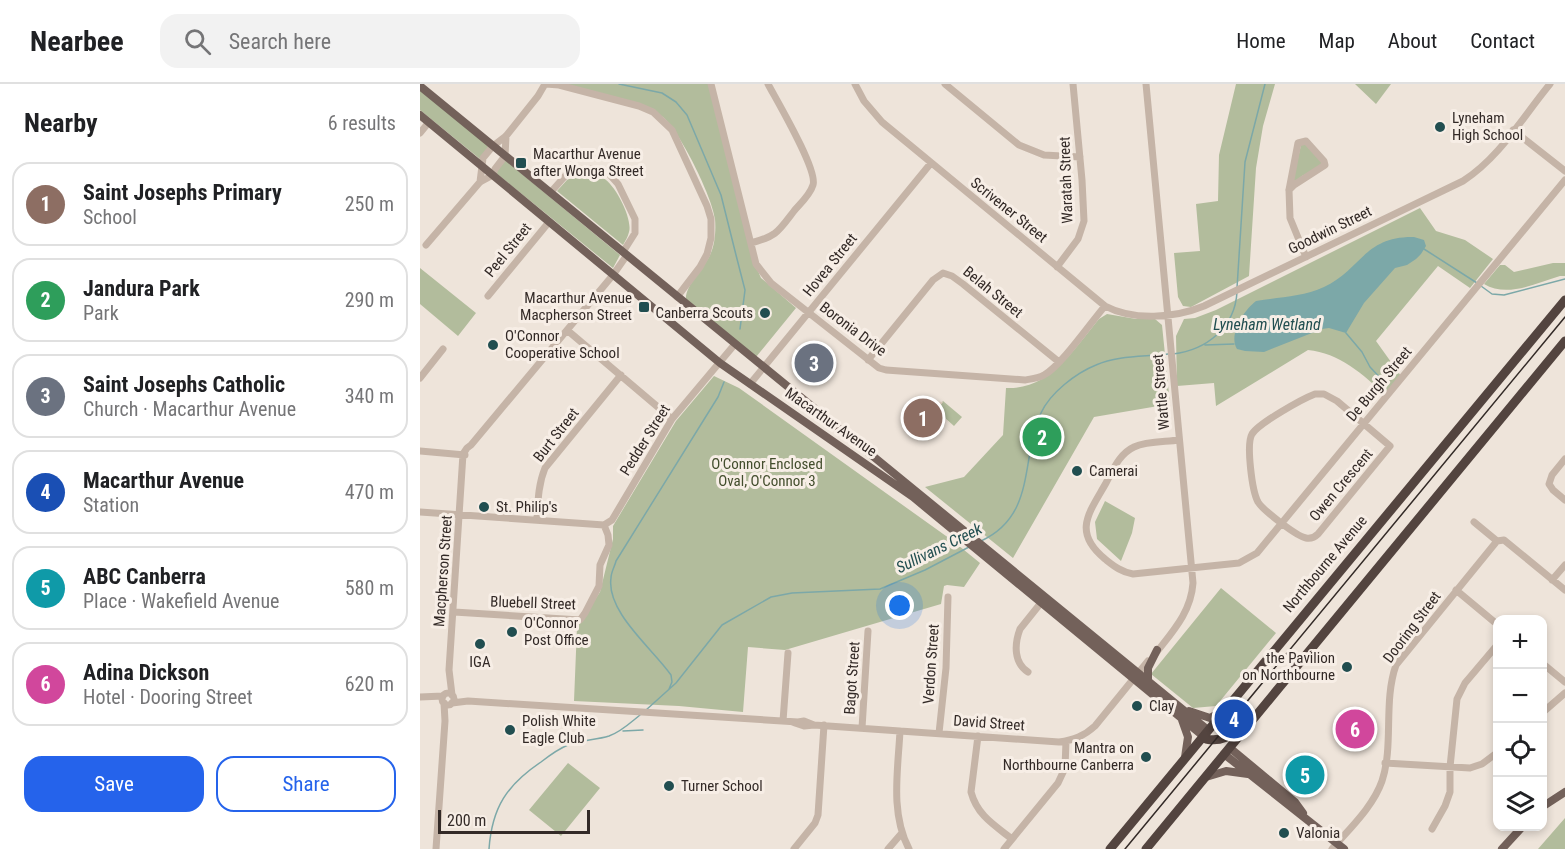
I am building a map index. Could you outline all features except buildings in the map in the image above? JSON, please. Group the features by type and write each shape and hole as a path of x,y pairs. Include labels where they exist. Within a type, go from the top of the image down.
{"highway":[{"name":"Northbourne Avenue","path":"1110,849 1564,301"},
{"path":"1146,849 1565,341"},
{"path":"1220,740 1230,736 1255,717"},
{"path":"1206,735 1220,740 1227,751"},
{"name":"Macarthur Avenue","path":"1206,735 1227,751"}],"main road":[{"name":"Macarthur Avenue","path":"420,86 1044,600 1136,677 1181,719 1206,735"},
{"name":"Macarthur Avenue","path":"420,115 720,363 915,494"},
{"path":"1148,681 1148,668 1157,650"},
{"name":"Macarthur Avenue","path":"1136,677 1148,681 1170,699 1206,735"},
{"path":"1170,699 1191,712 1210,718 1226,708"},
{"path":"1181,719 1188,737 1185,757"},
{"path":"1243,732 1240,749 1244,760"},
{"path":"1227,751 1244,760 1295,802 1305,816 1337,847"},
{"path":"1227,751 1248,774 1290,808 1305,816"},
{"path":"1206,777 1226,771 1248,774"},
{"path":"1547,804 1565,792"},
{"path":"1504,848 1519,831"}],"street":[{"path":"480,182 483,158 506,136 545,84 560,85 639,106 653,112 672,130 711,219 711,238 707,254 677,297"},
{"name":"Boronia Drive","path":"711,84 756,264 771,283 868,360 886,370 1025,380 1044,375 1059,362 1105,306"},
{"path":"751,243 777,233 810,191 814,182 810,164 768,84"},
{"name":"Scrivener Street","path":"855,84 864,101 882,122 1105,306 1134,315 1168,314"},
{"path":"945,84 1019,145 1044,156 1080,157"},
{"name":"Waratah Street","path":"1057,267 1078,239 1082,229 1084,211 1073,84"},
{"name":"Wattle Street","path":"1136,677 1186,614 1192,594 1192,568 1146,84"},
{"name":"Goodwin Street","path":"1168,314 1197,309 1463,181 1483,166 1550,84"},
{"path":"420,132 429,122"},
{"path":"1514,128 1565,171"},
{"path":"426,245 480,182 493,175 505,156 506,136"},
{"path":"1289,190 1325,165 1306,141 1298,144 1289,190 1290,218 1306,257"},
{"name":"Hovea Street","path":"750,384 931,164"},
{"name":"Macpherson Street","path":"436,849 450,675 462,470 465,455 613,275 636,233 635,219 618,184 609,174 594,169 580,169 566,175 550,193"},
{"name":"De Burgh Street","path":"1179,440 1134,447 1123,454 1089,512 1085,525 1088,540 1095,550 1125,573 1239,563 1257,553 1565,180"},
{"name":"Peel Street","path":"488,296 549,222"},
{"name":"Belah Street","path":"868,360 933,280 944,273 955,278 1059,362"},
{"path":"567,330 672,419"},
{"name":"Pedder Street","path":"604,525 612,520 672,419 735,344"},
{"path":"420,378 443,349"},
{"name":"Burt Street","path":"537,520 538,491 545,468 621,375"},
{"name":"Owen Crescent","path":"1315,394 1324,394 1333,398 1365,423 1390,446 1315,537 1307,539 1302,537 1260,505 1255,496 1249,445 1255,430 1315,394"},
{"path":"420,451 465,455"},
{"path":"1565,459 1549,483 1552,490 1565,500"},
{"path":"420,512 604,525"},
{"path":"1474,522 1497,541 1504,540 1565,590"},
{"name":"Bluebell Street","path":"454,612 580,620 598,586 600,566 609,540 604,525"},
{"name":"Dooring Street","path":"1337,847 1373,799 1383,778 1386,763 1390,682 1396,665 1497,541"},
{"path":"1552,580 1565,565"},
{"path":"1456,590 1493,622"},
{"name":"Verdon Street","path":"939,733 946,668 948,597"},
{"path":"1028,672 1021,668 1016,658 1018,634 1044,600"},
{"name":"Bagot Street","path":"862,728 868,631"},
{"path":"1432,829 1450,792 1450,767 1457,699 1465,683 1493,649"},
{"path":"783,721 788,653"},
{"path":"1547,667 1565,682"},
{"path":"1004,849 1064,773 1066,741 1086,733 1136,677"},
{"path":"1547,709 1565,693"},
{"name":"David Street","path":"420,697 639,713 804,721 814,725 1066,741"},
{"path":"794,849 819,814 824,725"},
{"path":"900,730 897,810 901,834 909,849"},
{"path":"978,736 971,792 973,800 975,806 987,820 1012,839"},
{"path":"1386,763 1476,767 1493,755"},
{"path":"888,849 901,834"}],"green space":[{"path":"562,84 709,84 755,264 761,278 796,308 756,357 686,299 688,288 712,251 715,219 702,181 678,136 663,117"},
{"path":"1236,84 1275,84 1263,126 1256,168 1249,276 1191,307 1183,306 1178,297 1174,253 1200,251 1196,204 1218,201 1219,155"},
{"path":"1355,84 1391,84 1376,104"},
{"path":"420,89 489,146 480,159 420,110"},
{"path":"1306,144 1324,164 1292,184 1301,145"},
{"path":"505,160 620,255 613,268 496,173"},
{"path":"579,174 603,178 618,194 630,226 629,234 623,245 557,191 567,180"},
{"path":"1420,208 1436,231 1465,240 1493,259 1470,288 1438,266 1376,341 1401,376 1385,395 1359,372 1340,360 1308,350 1216,406 1214,383 1177,386 1176,336 1184,319 1195,318 1216,310"},
{"path":"1553,263 1565,263 1565,276 1522,288 1502,290 1484,284 1500,265 1505,265 1514,272"},
{"path":"420,268 476,313 458,336 420,304"},
{"path":"1107,314 1136,319 1155,319 1162,325 1170,404 1094,417 1013,558 925,487 964,477 1003,435 1006,388 1022,387 1048,375 1060,366 1099,319"},
{"name":"O'Connor Enclosed Oval, O'Connor 3","path":"714,376 739,388 953,541 980,563 964,587 944,586 941,604 785,650 748,647 743,712 679,706 574,701 577,627 600,592 613,539 613,526 676,421"},
{"path":"943,401 962,417 954,426 936,410"},
{"path":"1105,501 1135,518 1121,561 1097,539 1095,522"},
{"path":"1221,588 1276,633 1216,706 1193,708 1151,674"},
{"path":"568,763 600,788 561,836 529,810"},
{"path":"1565,818 1565,849 1538,849"}],"shaded area":[{"path":"924,399 943,402 936,411 954,427 931,408 924,416 911,406 911,403 922,404"}],"water":[{"name":"Lyneham Wetland","path":"1414,237 1424,240 1426,246 1421,254 1407,265 1395,268 1364,303 1346,333 1329,328 1322,329 1264,352 1237,349 1234,337 1236,330 1247,310 1256,301 1299,295 1324,287 1347,272 1373,248 1397,238"}],"waterway":[{"path":"619,84 662,93 676,102 687,115 721,195 745,290 740,329"},
{"name":"Sullivans Creek","path":"1237,288 1245,162 1265,84"},
{"path":"1424,249 1477,283"},
{"path":"1481,286 1492,294 1504,295 1565,279"},
{"name":"Sullivans Creek","path":"1173,354 1197,348 1217,335 1231,316 1237,292"},
{"path":"1346,333 1362,352 1370,367 1385,383"},
{"path":"1205,345 1234,344"},
{"name":"Sullivans Creek","path":"981,541 999,530 1011,516 1019,501 1041,413 1057,391 1080,373 1104,362 1168,354"},
{"path":"669,689 672,682 671,675 632,630 616,604 611,591 611,576 616,561 718,397 724,382"},
{"name":"Sullivans Creek","path":"646,710 676,683 722,625 771,597 792,593 880,589 925,570 969,547"},
{"name":"Sullivans Creek","path":"489,849 498,809 503,798 519,779 561,748 613,734 640,715"},
{"path":"623,731 643,730"}],"tram line":[{"path":"1125,849 1565,317"}],"place":[{"name":"Lyneham High School","path":"1440,127"},
{"name":"Macarthur Avenue after Wonga Street","path":"521,163"},
{"name":"Macarthur Avenue Macpherson Street","path":"644,307"},
{"name":"Canberra Scouts","path":"765,313"},
{"name":"O'Connor Cooperative School","path":"493,345"},
{"name":"Saint Josephs Catholic","path":"814,363"},
{"name":"Saint Josephs Primary","path":"923,418"},
{"name":"Jandura Park","path":"1042,437"},
{"name":"Camerai","path":"1077,471"},
{"name":"St. Philip's","path":"484,507"},
{"name":"O'Connor Post Office","path":"512,632"},
{"name":"IGA","path":"480,644"},
{"name":"the Pavilion on Northbourne","path":"1347,667"},
{"name":"Clay","path":"1137,706"},
{"name":"Macarthur Avenue","path":"1234,719"},
{"name":"Adina Dickson","path":"1355,729"},
{"name":"Polish White Eagle Club","path":"510,730"},
{"name":"Mantra on Northbourne Canberra","path":"1146,757"},
{"name":"ABC Canberra","path":"1305,775"},
{"name":"Turner School","path":"669,786"},
{"name":"Valonia","path":"1284,833"}]}
